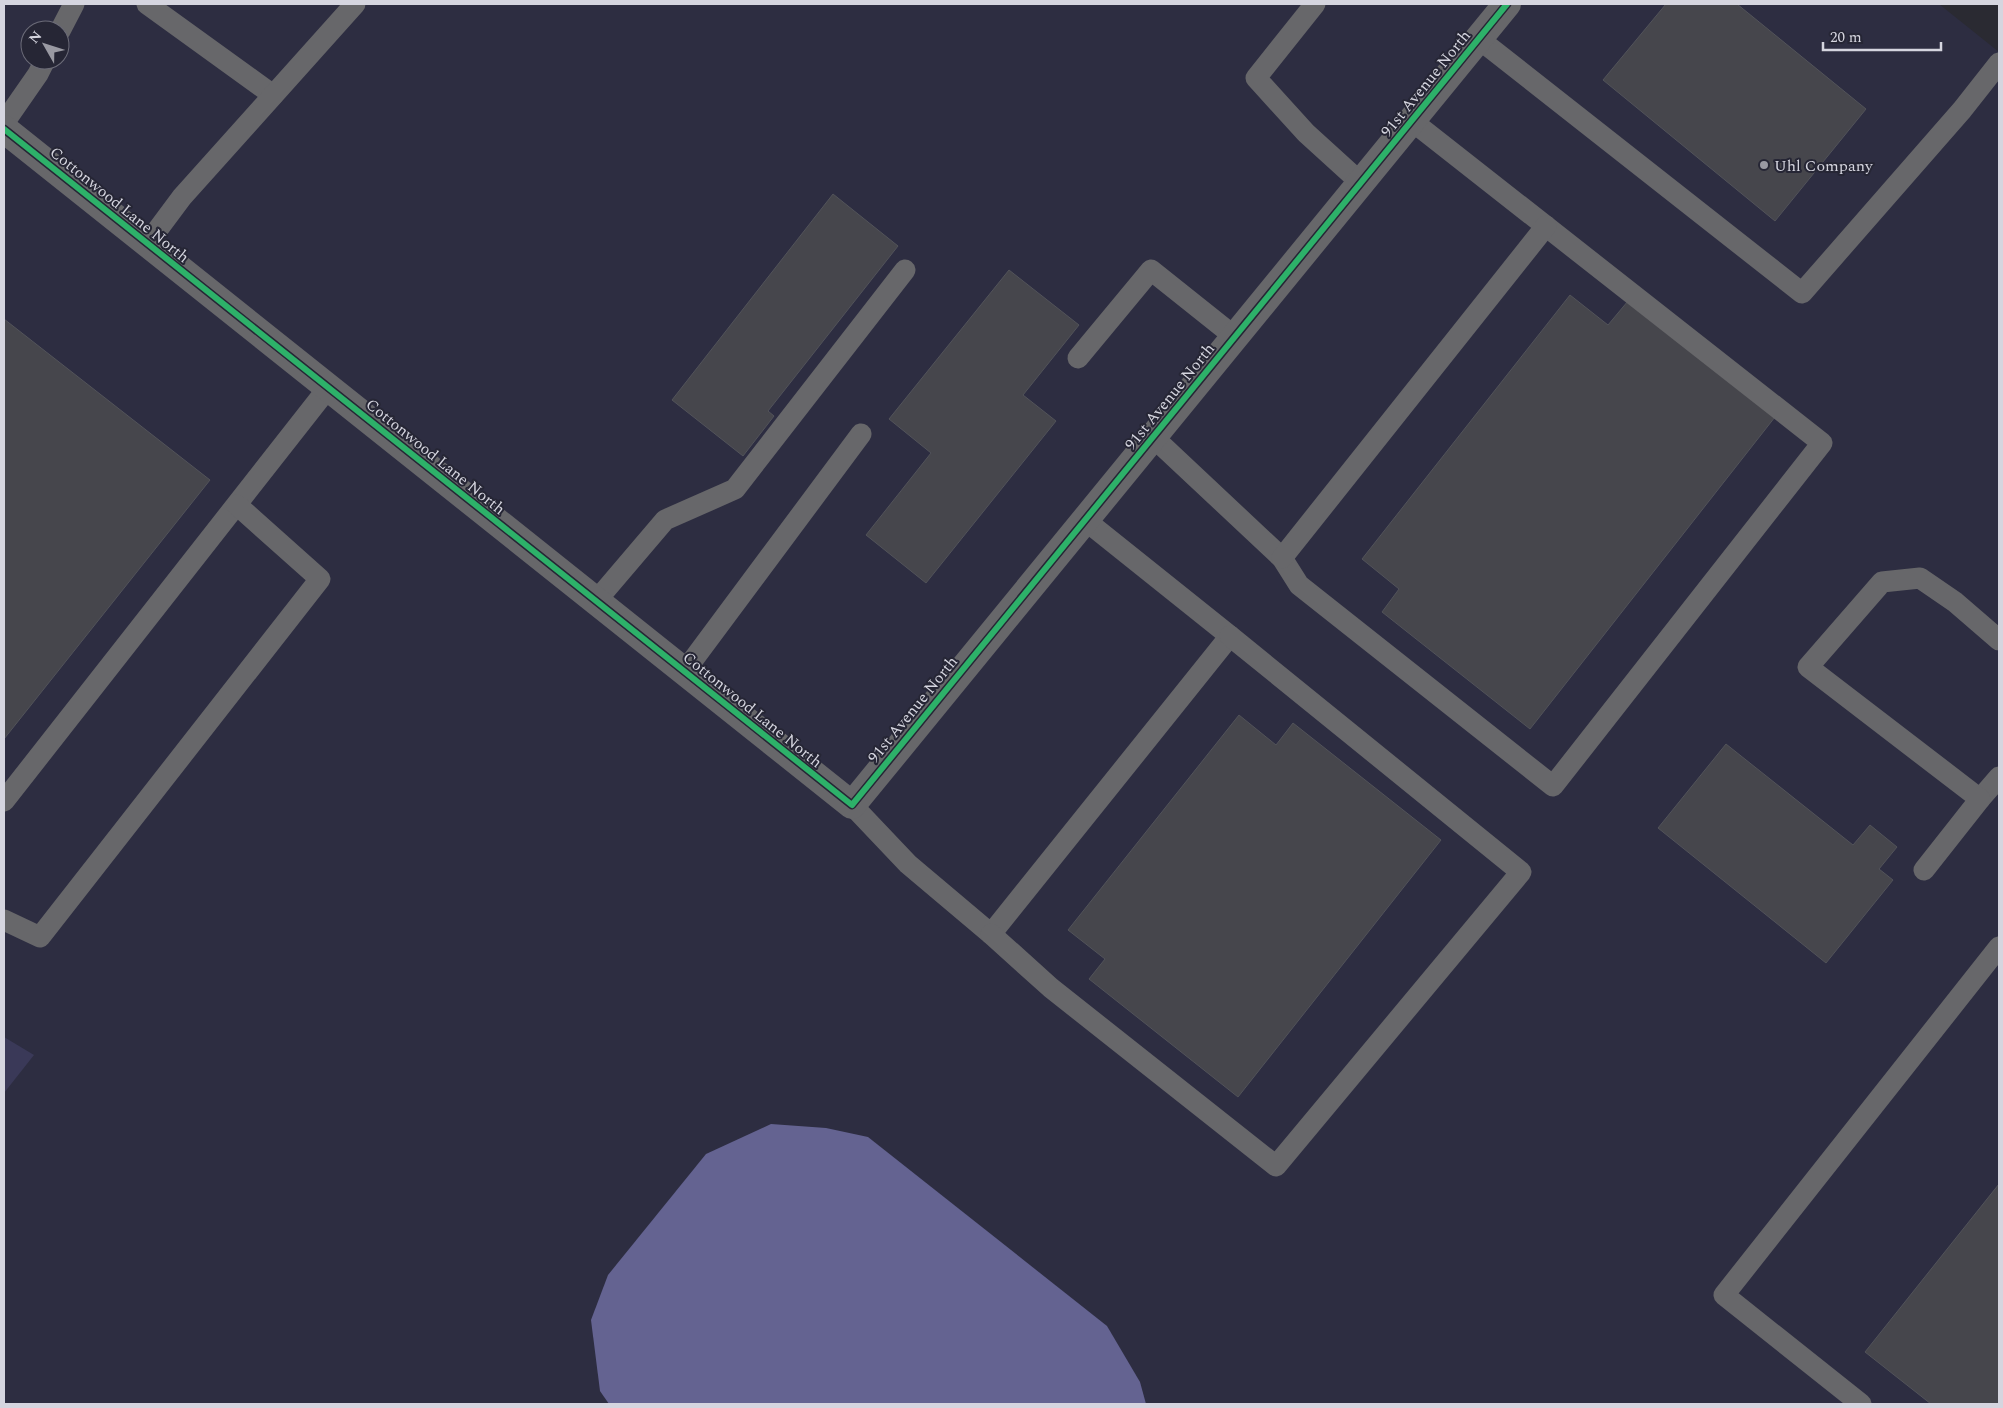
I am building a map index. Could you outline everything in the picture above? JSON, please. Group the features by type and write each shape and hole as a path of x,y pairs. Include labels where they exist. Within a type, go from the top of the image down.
{"street":[{"name":"91st Avenue North","path":"852,805 1507,4"},
{"name":"Cottonwood Lane North","path":"4,129 852,805"}],"lane":[{"path":"66,20 74,4"},
{"path":"147,4 273,95"},
{"path":"147,244 182,197 355,4"},
{"path":"1314,4 1256,78 1306,133 1361,183"},
{"path":"1479,39 1802,293 1962,110 1999,63"},
{"path":"4,123 40,70"},
{"path":"1153,438 1282,558 1299,585 1553,786 1822,443 1412,121"},
{"path":"1282,558 1546,226"},
{"path":"596,601 665,520 735,489 906,270"},
{"path":"1078,358 1151,270 1235,338"},
{"path":"4,801 328,388"},
{"path":"684,672 861,434"},
{"path":"4,920 40,937 320,579 237,505"},
{"path":"852,805 908,864 1051,988 1276,1166 1521,872 1085,520"},
{"path":"1980,799 1808,667 1882,582 1920,578 1955,602 1999,640"},
{"path":"991,934 1230,636"},
{"path":"1924,870 1999,777"},
{"path":"1861,1404 1724,1295 1999,947"}],"shaded area":[{"path":"4,4 1939,4 1999,52 1999,1404 4,1404"},
{"path":"4,1037 34,1055 4,1093"}],"water":[{"path":"771,1124 826,1128 868,1137 1107,1326 1140,1382 1146,1404 609,1404 600,1391 591,1320 608,1275 706,1154"}],"building":[{"name":"Uhl Company","path":"1666,4 1737,4 1866,109 1775,221 1603,80"},
{"path":"833,194 898,246 768,411 774,416 743,456 672,400"},
{"path":"1009,270 1079,325 1023,395 1056,421 926,583 866,535 931,453 889,419"},
{"path":"1570,295 1608,325 1628,301 1775,417 1530,729 1382,612 1399,589 1362,559"},
{"path":"4,319 210,480 4,739"},
{"path":"1239,715 1276,745 1293,723 1441,840 1238,1097 1089,979 1105,959 1068,930"},
{"path":"1726,744 1853,845 1870,825 1897,847 1879,869 1893,880 1826,963 1658,828"},
{"path":"1999,1184 1999,1404 1931,1404 1865,1352"}],"cycle path":[{"path":"4,129 852,805 1507,4"}],"place":[{"name":"Uhl Company","path":"1764,165"}]}
